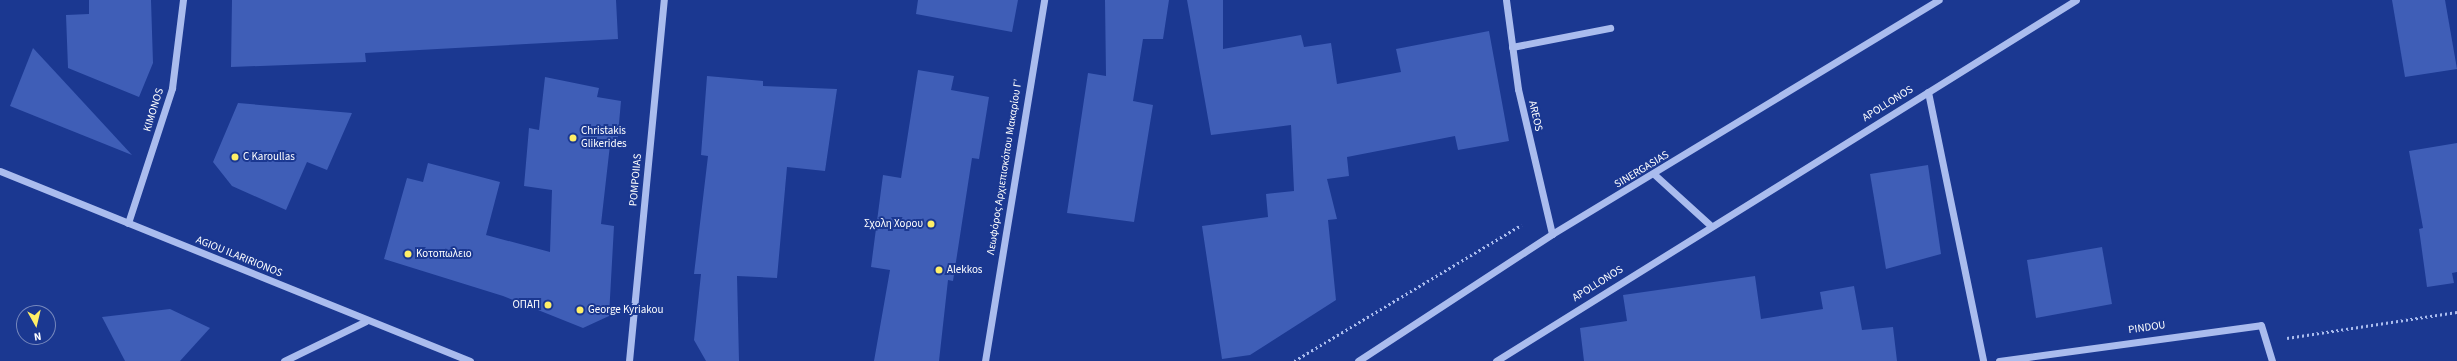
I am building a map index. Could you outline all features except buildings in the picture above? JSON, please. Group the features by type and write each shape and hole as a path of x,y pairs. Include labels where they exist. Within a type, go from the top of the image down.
{"street":[{"name":"KIMONOS","path":"128,223 172,88 183,0"},
{"name":"POMPOIIAS","path":"629,361 664,0"},
{"name":"Λεωφόρος Αρχιεπισκόπου Μακαρίου Γ'","path":"985,361 1044,0"},
{"name":"AREOS","path":"1506,0 1518,89 1552,234"},
{"name":"SINERGASIAS","path":"1358,361 1552,234 1655,175 1939,0"},
{"name":"APOLLONOS","path":"1496,361 2076,0"},
{"path":"1512,47 1610,28"},
{"path":"1928,92 1983,361"},
{"name":"AGIOU ILARIRIONOS","path":"0,171 366,321 470,361"},
{"path":"1655,175 1711,226"},
{"path":"284,361 366,321"},
{"name":"PINDOU","path":"1999,361 2235,326 2261,326 2269,340"},
{"path":"2269,340 2272,361"}],"path":[{"path":"2269,340 2457,312"}],"place":[{"name":"Christakis Glikerides","path":"573,138"},
{"name":"C Karoullas","path":"235,157"},
{"name":"Σχολη Χορου","path":"931,224"},
{"name":"Κοτοπωλειο","path":"408,254"},
{"name":"Alekkos","path":"939,270"},
{"name":"ΟΠΑΠ","path":"548,305"},
{"name":"George Kyriakou","path":"580,310"}]}
